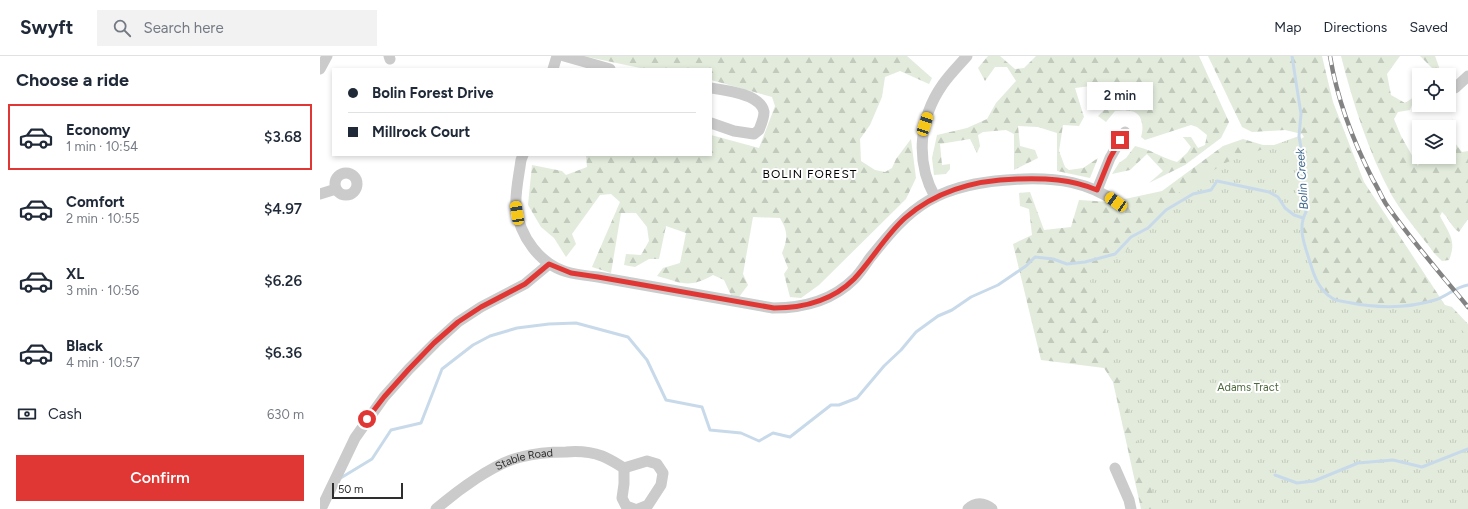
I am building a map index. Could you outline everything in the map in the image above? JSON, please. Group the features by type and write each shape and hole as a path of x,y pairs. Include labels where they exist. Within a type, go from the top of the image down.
{"street":[{"path":"320,69 327,56"},
{"path":"553,68 557,56"},
{"path":"564,56 606,68"},
{"path":"934,197 928,185 923,167 922,146 925,124 943,84 967,56"},
{"path":"1456,87 1468,76"},
{"path":"712,88 748,96 759,102 764,112 759,130 754,134 734,131 712,123"},
{"path":"1097,190 1110,158 1125,132"},
{"path":"523,156 516,205 518,221 531,246 549,264 571,273 774,308 791,308 820,302 846,287 904,219 927,201 955,189 977,183 1010,179 1059,180 1084,185 1097,190 1116,202"},
{"path":"320,194 336,190"},
{"path":"321,509 342,463 359,431 384,397 409,369 434,343 458,322 481,307 525,284 549,264"},
{"name":"Stable Road","path":"436,509 449,498 486,473 520,457 550,452 582,452 602,456 624,468"},
{"path":"634,509 626,506 622,498 624,468 647,461 657,464 663,473 661,484 648,505 638,509"},
{"path":"1115,468 1129,500 1131,509"},
{"path":"968,509 975,504 980,503 986,504 992,509"}],"green space":[{"path":"583,56 907,56 932,78 929,84 900,71 885,77 882,97 870,125 860,139 861,161 875,170 885,172 892,168 896,159 911,139 916,178 906,199 819,285 801,298 790,297 784,274 788,268 782,253 786,239 786,231 780,218 753,217 743,274 748,285 739,297 731,295 724,280 713,275 691,283 680,282 657,276 663,268 680,263 686,233 666,226 659,259 649,259 635,267 624,265 626,254 641,255 649,241 647,227 636,213 621,213 611,273 592,267 620,202 611,194 600,195 572,234 576,244 566,257 554,238 541,227 528,205 532,165 562,171 566,175 587,167 586,156 712,156 712,135 759,148 775,106 772,97 712,80 712,68 640,68"},
{"path":"988,56 1000,56 1015,69 1024,68 1036,56 1199,56 1229,122 1221,138 1185,165 1149,183 1163,171 1147,154 1130,170 1112,174 1119,163 1126,158 1135,146 1177,162 1191,147 1183,137 1191,137 1198,148 1205,145 1207,135 1197,127 1191,125 1145,140 1141,137 1142,121 1135,112 1115,111 1106,122 1098,116 1110,104 1107,84 1075,88 1084,117 1079,126 1063,125 1059,151 1065,167 1069,170 1083,168 1098,158 1090,178 1057,171 1057,133 1038,127 1018,126 1020,146 1035,150 1038,158 1014,170 1014,134 1006,130 983,132 978,135 980,146 977,153 970,139 940,144 942,165 950,164 950,169 946,174 934,175 932,158 937,135 967,128 987,119 996,103 1016,81 1007,67 995,67 985,81 978,68"},
{"name":"Adams Tract","path":"1208,56 1322,56 1333,102 1364,182 1445,305 1452,307 1468,324 1468,509 1141,509 1113,382 1104,368 1041,360 1013,244 1032,235 1029,209 1020,206 1019,193 1030,192 1044,230 1071,227 1079,200 1111,202 1162,191 1223,146 1243,139 1263,145 1291,145 1304,137 1302,134 1285,130 1252,132 1242,127"},
{"path":"1341,56 1400,56 1387,74 1391,95 1405,103 1412,98 1410,110 1398,112 1394,119 1401,136 1412,155 1412,164 1417,164 1418,166 1419,164 1456,164 1456,144 1462,152 1468,151 1468,219 1459,232 1454,228 1442,212 1440,216 1451,237 1452,247 1449,260 1442,261 1434,253 1406,217 1391,194 1368,144"},
{"path":"1420,56 1435,56 1439,68 1432,68"},
{"name":"Adams Tract","path":"1299,136 1303,160 1303,201 1306,212 1301,226 1313,275 1319,286 1332,299 1381,307 1405,306 1436,300 1468,337 1468,509 1157,509 1088,274 1123,254 1152,224 1178,193 1225,163"}],"waterway":[{"name":"Bolin Creek","path":"1292,56 1301,114 1299,136 1303,160 1303,201 1306,212 1303,218 1302,231 1313,272 1320,287 1333,299 1357,304 1390,307 1413,305 1435,300 1468,285"},
{"path":"339,479 372,459 391,430 421,423 442,369 473,345 490,336 517,328 549,324 576,323 628,337 647,360 666,400 702,407 710,430 741,433 759,441 773,433 790,437 831,405 839,405 857,398 916,332 938,316 952,310 971,297 998,285 1026,266 1035,257 1053,259 1067,264 1085,262 1115,254 1131,237 1148,228 1166,210 1193,194 1211,190 1217,181 1269,192 1278,197 1285,208 1294,215 1303,218"},
{"path":"1275,475 1297,483 1314,481 1358,463 1393,460 1422,467 1468,449"}],"railway":[{"path":"1330,56 1341,104 1352,135 1384,201 1468,307"}],"district":[{"name":"BOLIN FOREST","path":"810,174"}],"route":[{"path":"367,419 409,369 434,343 458,322 481,307 525,284 549,264 571,273 774,308 805,306 820,302 846,287 904,219 927,201 945,192 977,183 1010,179 1059,180 1084,185 1097,190 1114,148 1120,140"}]}
